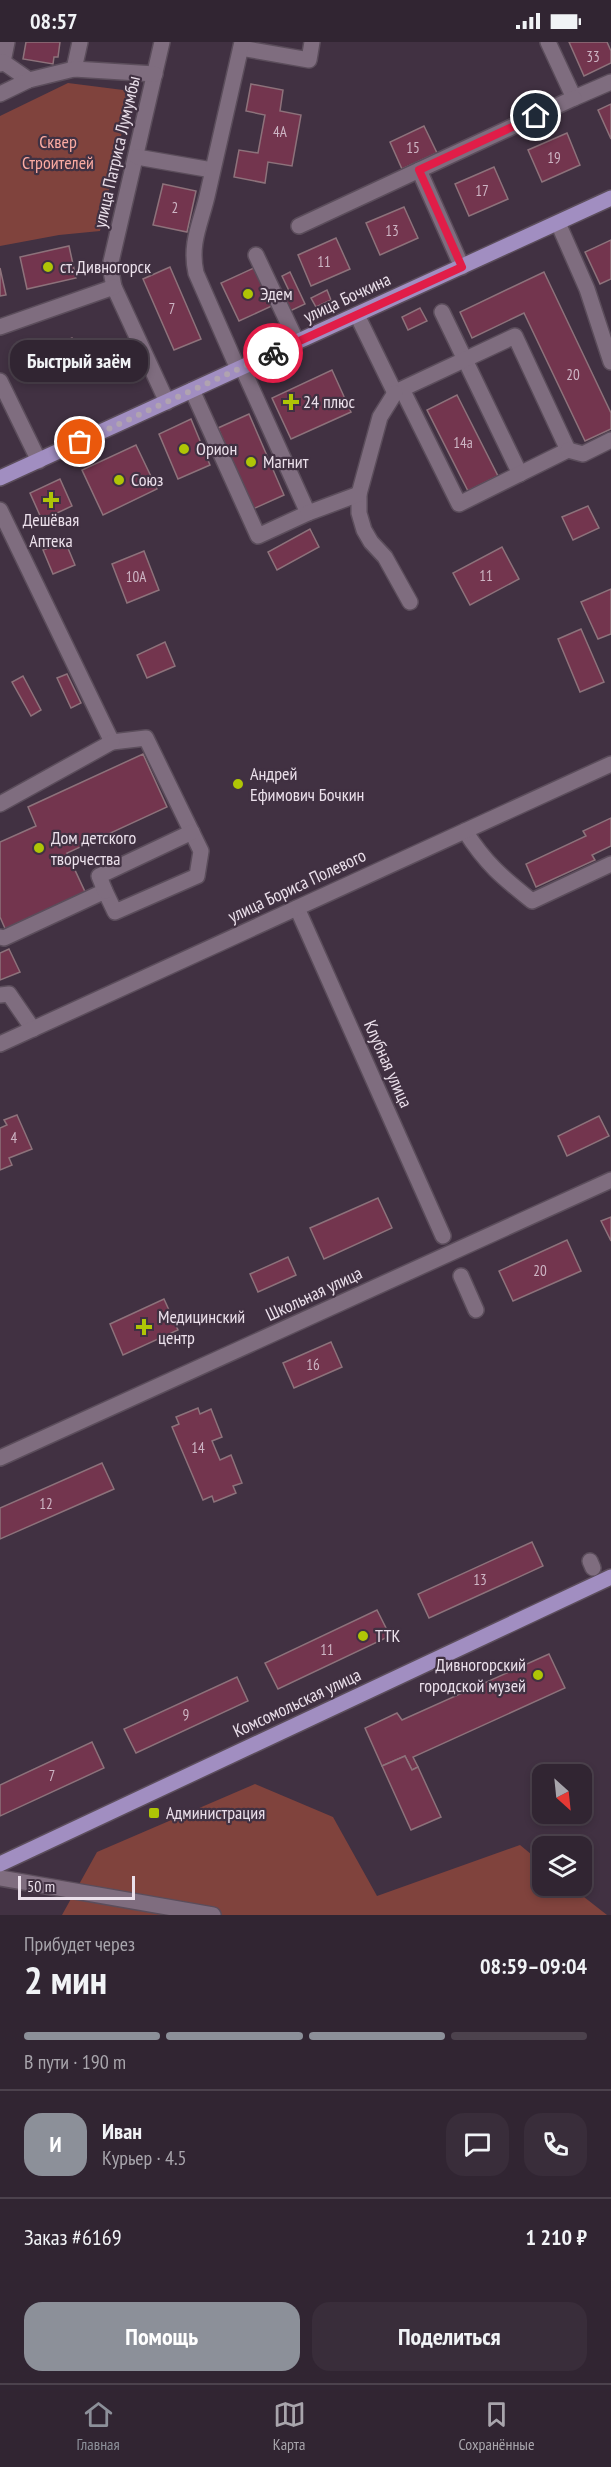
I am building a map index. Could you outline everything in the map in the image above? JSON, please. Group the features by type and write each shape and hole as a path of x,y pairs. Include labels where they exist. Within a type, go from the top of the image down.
{"main road":[{"name":"улица Бочкина","path":"0,478 611,198"},
{"name":"Комсомольская улица","path":"0,1864 611,1577"}],"street":[{"path":"7,42 1,63 29,80"},
{"path":"74,69 80,42"},
{"name":"улица Патриса Лумумбы","path":"162,42 110,266 114,287 167,402"},
{"path":"308,513 196,273 192,258 193,243 202,215 242,45 309,60 312,42"},
{"path":"548,42 574,98"},
{"path":"0,94 29,80 74,69 154,74"},
{"path":"299,226 611,82"},
{"path":"136,157 212,170"},
{"path":"419,170 462,267"},
{"path":"558,223 587,289 611,362"},
{"path":"256,255 297,342"},
{"path":"0,327 114,287"},
{"path":"442,312 520,474"},
{"path":"357,315 459,504 568,450 583,454 611,440"},
{"path":"410,602 385,557 371,542 364,530 359,513 359,494 380,417 399,391 515,336 568,450"},
{"path":"0,381 39,460"},
{"path":"192,390 258,536 308,513 359,494"},
{"path":"0,510 112,742"},
{"path":"0,804 112,742 146,738 192,832 201,851 197,876 115,912 99,876 192,832"},
{"name":"улица Бориса Полевого","path":"0,1044 611,764"},
{"path":"465,831 483,858 499,875 532,901 611,864"},
{"path":"0,938 105,891"},
{"name":"Клубная улица","path":"297,908 443,1236"},
{"path":"0,995 9,994 33,1029"},
{"name":"Школьная улица","path":"0,1458 611,1180"},
{"path":"461,1276 476,1310"},
{"path":"0,1878 213,1915"}],"green space":[{"name":"Сквер Строителей","path":"68,83 131,91 100,231 59,235 0,246 0,116"},
{"path":"255,1784 333,1817 377,1896 520,1845 532,1855 532,1896 583,1896 607,1915 62,1915 97,1852"}],"building":[{"path":"26,42 60,42 58,57 54,57 53,64 23,59"},
{"path":"569,42 607,42 611,51 611,63 584,76"},
{"path":"251,84 283,90 280,111 301,115 292,166 268,162 265,183 234,177 239,150 258,153 265,115 246,111"},
{"path":"611,104 611,139 598,110"},
{"path":"424,126 437,153 402,169 390,142"},
{"path":"567,133 580,165 542,182 528,150"},
{"path":"494,167 508,199 469,216 455,184"},
{"path":"163,184 196,191 187,232 153,225"},
{"path":"404,207 418,238 380,255 366,223"},
{"path":"336,238 350,269 311,286 298,255"},
{"path":"611,240 611,279 600,284 585,252"},
{"name":"ст. Дивногорск","path":"69,246 76,278 27,289 20,257"},
{"path":"170,267 201,339 174,350 143,279"},
{"name":"Эдем","path":"256,267 274,305 239,321 221,283"},
{"path":"0,268 6,295 0,296"},
{"path":"290,272 305,304 290,311 285,300 292,297 282,276"},
{"path":"544,272 611,413 611,429 585,441 524,313 472,338 460,312"},
{"path":"327,290 331,300 316,307 311,298"},
{"path":"420,308 427,321 408,330 402,317"},
{"path":"72,338 82,362 53,375 43,351"},
{"path":"332,370 351,412 291,439 272,398"},
{"path":"457,395 498,476 468,491 427,410"},
{"name":"Магнит","path":"249,414 284,495 253,509 218,428"},
{"name":"Орион","path":"191,419 210,465 178,479 159,434"},
{"name":"Союз","path":"136,445 157,489 103,515 82,470"},
{"name":"Дешёвая Аптека","path":"60,479 72,506 42,520 30,493"},
{"path":"588,506 599,528 573,540 562,517"},
{"path":"310,529 319,547 277,570 268,552"},
{"path":"65,541 75,565 53,574 43,550"},
{"path":"502,547 519,579 470,605 453,573"},
{"path":"144,551 159,590 127,603 112,564"},
{"path":"611,589 611,634 598,639 581,602"},
{"path":"581,629 604,682 580,692 558,639"},
{"path":"165,642 175,666 147,678 137,655"},
{"path":"67,674 81,703 71,708 57,678"},
{"path":"23,676 41,710 31,716 12,682"},
{"name":"Дом детского творчества","path":"143,754 167,807 67,853 87,896 7,933 0,917 0,842 36,826 28,807"},
{"path":"611,818 611,846 592,855 595,860 536,887 526,864 586,836 583,831"},
{"path":"9,949 20,972 0,980 0,953"},
{"path":"17,1115 32,1149 9,1158 12,1165 0,1170 0,1128 7,1125 4,1120"},
{"path":"599,1116 609,1136 567,1156 558,1136"},
{"path":"378,1198 392,1228 324,1259 310,1228"},
{"path":"611,1217 611,1241 601,1221"},
{"path":"567,1240 581,1271 513,1301 499,1271"},
{"path":"288,1257 296,1275 258,1292 250,1274"},
{"name":"Медицинский центр","path":"164,1299 178,1330 123,1355 110,1324"},
{"path":"331,1342 342,1367 294,1388 283,1363"},
{"path":"198,1408 200,1414 211,1409 222,1437 212,1441 220,1460 231,1455 242,1483 233,1486 236,1493 214,1502 212,1496 203,1500 172,1427 179,1424 176,1417"},
{"path":"102,1463 114,1489 0,1539 0,1508"},
{"path":"532,1542 543,1566 429,1618 418,1594"},
{"path":"377,1610 390,1636 278,1689 265,1663"},
{"path":"549,1654 565,1688 413,1757 418,1767 412,1770 405,1756 382,1766 365,1728 397,1713 402,1720"},
{"path":"237,1677 248,1701 136,1753 124,1729"},
{"path":"92,1742 104,1768 0,1816 0,1785"},
{"path":"405,1756 412,1770 418,1767 441,1817 411,1830 382,1766"}],"way so far":[{"path":"80,442 273,353"}],"place":[{"name":"ст. Дивногорск","path":"48,267"},
{"name":"Эдем","path":"248,294"},
{"name":"24 плюс","path":"291,402"},
{"name":"Быстрый заём","path":"80,442"},
{"name":"Орион","path":"184,449"},
{"name":"Магнит","path":"251,462"},
{"name":"Союз","path":"119,480"},
{"name":"Дешёвая Аптека","path":"51,500"},
{"name":"Андрей Ефимович Бочкин","path":"238,784"},
{"name":"Дом детского творчества","path":"39,848"},
{"name":"Медицинский центр","path":"144,1327"},
{"name":"ТТК","path":"363,1636"},
{"name":"Дивногорский городской музей","path":"538,1675"},
{"name":"Администрация","path":"154,1813"}],"route":[{"path":"273,353 462,267 419,170 536,116"}]}
